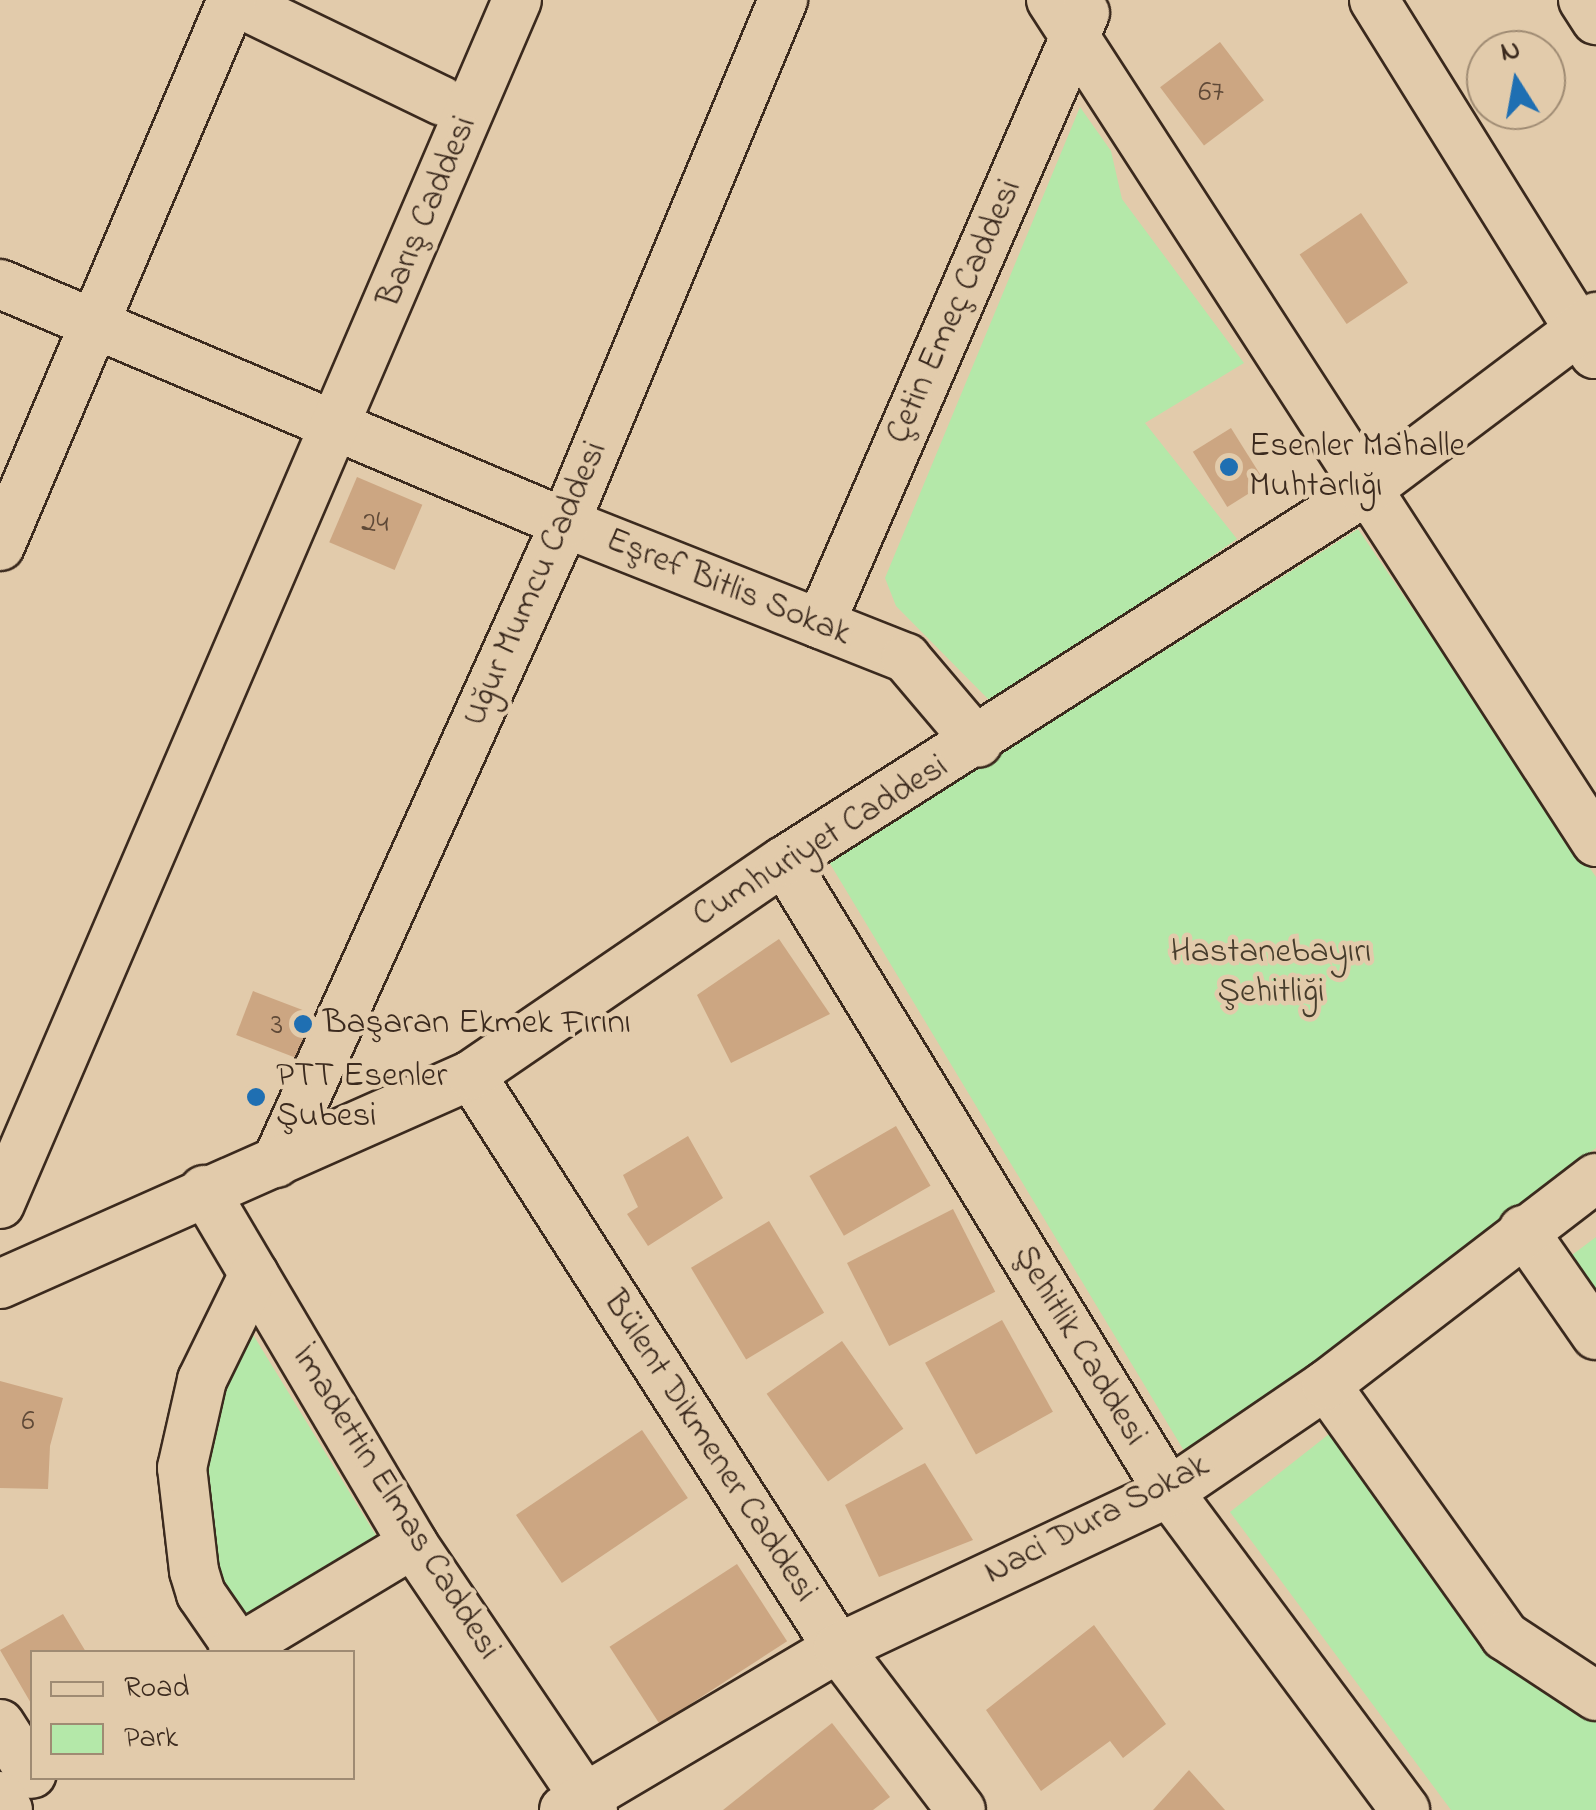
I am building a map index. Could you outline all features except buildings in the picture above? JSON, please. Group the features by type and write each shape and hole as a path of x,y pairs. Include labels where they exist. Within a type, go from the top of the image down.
{"street":[{"path":"0,546 90,321 233,0 442,101"},
{"name":"Barış Caddesi","path":"325,418 442,101 485,0"},
{"name":"Barış Caddesi","path":"325,418 517,0"},
{"name":"Uğur Mumcu Caddesi","path":"276,1163 565,524 783,0"},
{"path":"1374,0 1590,335"},
{"path":"1582,0 1596,20"},
{"path":"1073,11 1364,492 1596,842"},
{"name":"Çetin Emeç Caddesi","path":"820,624 1073,11"},
{"name":"Eşref Bitlis Sokak","path":"0,284 325,418 565,524 906,658 978,744"},
{"name":"Cumhuriyet Caddesi","path":"0,1284 204,1190 276,1163 471,1075 784,861 978,744 1364,492 1590,335"},
{"path":"0,1124 325,418"},
{"path":"0,1204 325,418"},
{"name":"Şehitlik Caddesi","path":"784,861 1169,1492 1405,1810"},
{"name":"Bülent Dikmener Caddesi","path":"471,1075 838,1648 960,1810"},
{"name":"Naci Dura Sokak","path":"580,1805 838,1648 1169,1492 1326,1385 1522,1230 1596,1178"},
{"name":"İmadettin Elmas Caddesi","path":"204,1190 414,1544 580,1805"},
{"path":"1522,1230 1596,1335"},
{"path":"235,1650 198,1582 182,1468 202,1380 254,1274"},
{"path":"1326,1385 1506,1636 1596,1696"},
{"path":"238,1650 414,1544"},
{"path":"0,1724 30,1770"},
{"path":"36,1780 52,1810"},
{"path":"0,1796 8,1810"}],"green space":[{"path":"1080,107 1111,151 1122,199 1244,363 1145,423 1237,539 994,705 896,606 885,578"},
{"name":"Hastanebayırı Şehitliği","path":"1358,529 1596,877 1596,1148 1189,1459 829,862"},
{"path":"1596,1237 1596,1297 1568,1258"},
{"path":"252,1333 380,1542 244,1633 211,1583 199,1513 215,1380"},
{"path":"1338,1427 1596,1714 1596,1810 1451,1810 1230,1512"}],"place":[{"name":"Esenler Mahalle Muhtarlığı","path":"1229,467"},
{"name":"Başaran Ekmek Fırını","path":"303,1024"},
{"name":"PTT Esenler Şubesi","path":"256,1097"}]}
